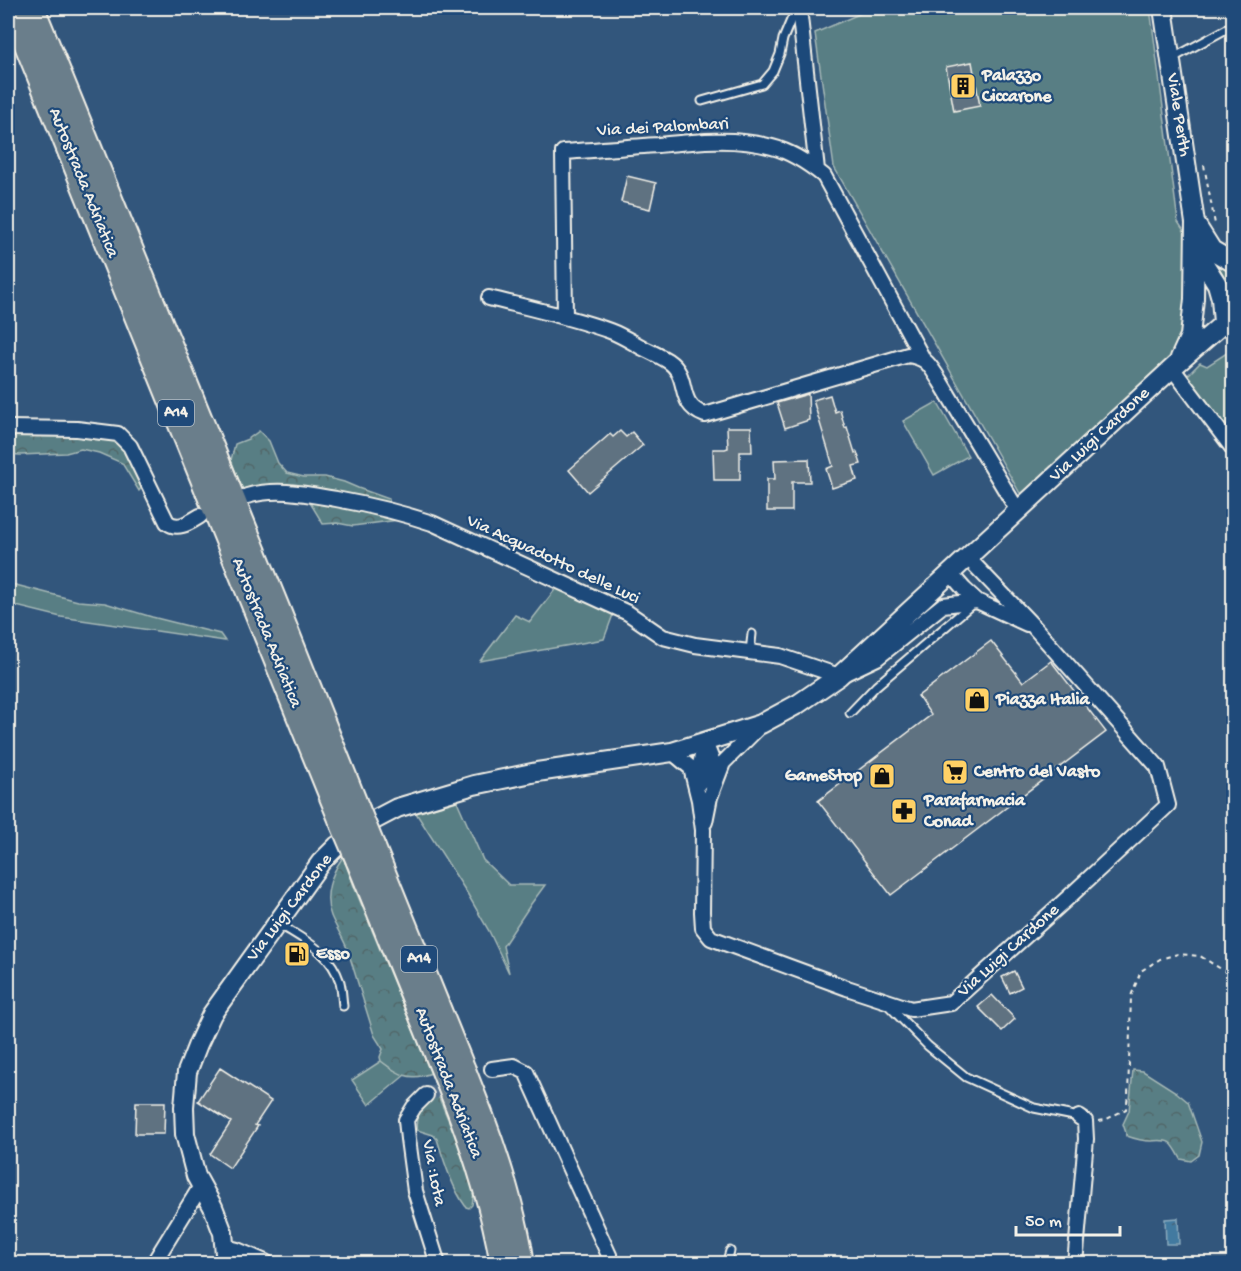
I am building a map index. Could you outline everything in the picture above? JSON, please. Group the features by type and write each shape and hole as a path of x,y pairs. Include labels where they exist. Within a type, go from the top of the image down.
{"highway":[{"name":"Autostrada Adriatica","path":"12,8 260,617 349,814"},
{"name":"Autostrada Adriatica","path":"32,8 280,617 365,854 395,900 464,1097 504,1263"},
{"name":"Autostrada Adriatica","path":"464,1097 492,1146 507,1190 522,1263"}],"main road":[{"name":"Viale Perth","path":"1163,8 1195,223 1195,287 1190,336 1175,365"},
{"name":"Viale Perth","path":"1195,223 1212,250 1233,263"},
{"path":"1195,248 1217,284 1228,319"},
{"name":"Viale Perth","path":"1195,287 1201,301 1212,316 1228,319"},
{"name":"Via Luigi Cardone","path":"225,1256 222,1233 213,1207 201,1186 185,1134 184,1107 187,1072 212,1014 321,862 337,846 376,819 397,808 474,785 537,772 672,752 761,724 798,704 839,676 1175,365 1228,319"},
{"path":"225,1256 237,1252 265,1263"}],"street":[{"path":"800,8 817,170"},
{"name":"Via dei Palombari","path":"565,317 562,152 713,140 774,147 794,155 824,176 922,357 940,381 1018,511"},
{"path":"489,298 565,317 612,332 670,362 681,376 690,406 705,415 908,355 922,357"},
{"path":"1175,365 1233,450"},
{"path":"8,428 77,429 118,434 130,446 167,522 177,526 200,516"},
{"name":"Via Acquadotto delle Luci","path":"247,496 257,493 296,492 401,513 432,523 628,613 663,637 695,645 780,656 839,676"},
{"name":"Via Luigi Cardone","path":"705,742 712,760 704,799 702,912 703,928 711,938 911,1009 951,1003 1168,805 1158,767 1034,627 967,556"},
{"name":"Via Luigi Cardone","path":"950,573 977,601 1034,627"},
{"name":"Via Luigi Cardone","path":"839,676 877,658 943,605 977,601"},
{"name":"Via Luigi Cardone","path":"704,799 723,763 761,724"},
{"name":"Via Luigi Cardone","path":"672,752 691,768 704,799"},
{"path":"492,1069 514,1066 525,1072 613,1263"},
{"name":"Via :Lota","path":"426,1095 414,1107 406,1120 415,1191 438,1263"},
{"path":"1076,1263 1086,1139 1082,1119"},
{"path":"153,1263 201,1186"}],"lane":[{"path":"702,101 762,84 773,71 790,20 800,8"},
{"path":"1170,60 1233,25"},
{"path":"850,713 876,686 977,601"},
{"path":"750,652 752,634"},
{"path":"277,922 323,952 341,984 343,1006"},
{"path":"883,1000 928,1046 966,1077 1034,1108 1082,1119"},
{"path":"726,1263 730,1251"}],"path":[{"path":"1082,1119 1105,1120 1126,1109 1131,996 1142,971 1160,959 1178,954 1200,956 1233,977"}],"green space":[{"path":"873,8 958,8 966,12 989,8 1150,8 1178,222 1195,247 1182,353 1021,495 834,167 815,33"},
{"path":"1215,261 1233,274 1233,292"},
{"path":"1233,349 1233,433 1227,436 1185,378 1200,363 1207,366"},
{"path":"937,402 968,456 934,475 903,421"},
{"path":"259,431 269,441 278,463 287,473 304,477 325,477 389,499 389,502 399,506 398,520 353,526 337,523 323,524 306,496 244,494 231,460 235,444"},
{"path":"8,432 89,435 119,441 129,449 144,484 139,491 122,463 99,453 81,449 66,453 8,454"},
{"path":"8,583 78,601 105,603 220,634 225,641 61,617 8,604"},
{"path":"557,587 614,612 604,639 480,661 515,615 530,622"},
{"path":"457,801 483,860 509,885 545,885 503,946 509,973 489,931 467,893 416,813"},
{"path":"343,857 431,1073 424,1076 404,1075 381,1061 383,1049 374,1035 348,951 329,908 330,885"},
{"path":"381,1061 405,1075 369,1105 352,1080"},
{"path":"1133,1070 1143,1071 1188,1102 1202,1142 1199,1155 1191,1161 1181,1159 1173,1145 1167,1141 1145,1141 1127,1136 1123,1124 1129,1111"},
{"path":"437,1093 456,1138 474,1192 472,1205 469,1208 461,1200 453,1183 437,1139 433,1135 417,1130 417,1118 421,1108"}],"water":[{"path":"1178,1218 1179,1244 1166,1244 1165,1219"}],"building":[{"name":"Palazzo Ciccarone","path":"972,62 980,106 954,111 946,67"},
{"path":"627,176 656,183 650,209 621,202"},
{"path":"808,394 809,420 785,428 777,403"},
{"path":"830,395 835,412 840,410 845,428 847,427 861,464 853,466 857,480 832,488 826,469 833,466 813,400"},
{"path":"727,427 751,427 752,452 740,452 740,480 714,480 713,449 728,448"},
{"path":"620,431 626,437 632,432 643,445 588,492 569,470 610,434 613,437"},
{"path":"809,459 810,482 792,482 792,511 767,511 767,479 775,479 774,460"},
{"name":"Centro del Vasto","path":"991,641 1023,682 1051,661 1106,732 891,895 818,801 931,715 918,696"},
{"path":"1014,971 1022,987 1010,993 1002,977"},
{"path":"992,995 1015,1019 1002,1031 978,1007"},
{"path":"220,1068 271,1101 255,1125 258,1126 230,1168 210,1154 231,1122 198,1101"},
{"path":"136,1102 165,1102 164,1134 135,1134"}],"tunnel":[{"path":"426,1095 492,1069"}],"place":[{"name":"Palazzo Ciccarone","path":"963,86"},
{"name":"Piazza Italia","path":"977,700"},
{"name":"Centro del Vasto","path":"955,772"},
{"name":"GameStop","path":"882,776"},
{"name":"Parafarmacia Conad","path":"904,811"},
{"name":"Esso","path":"297,954"}]}
